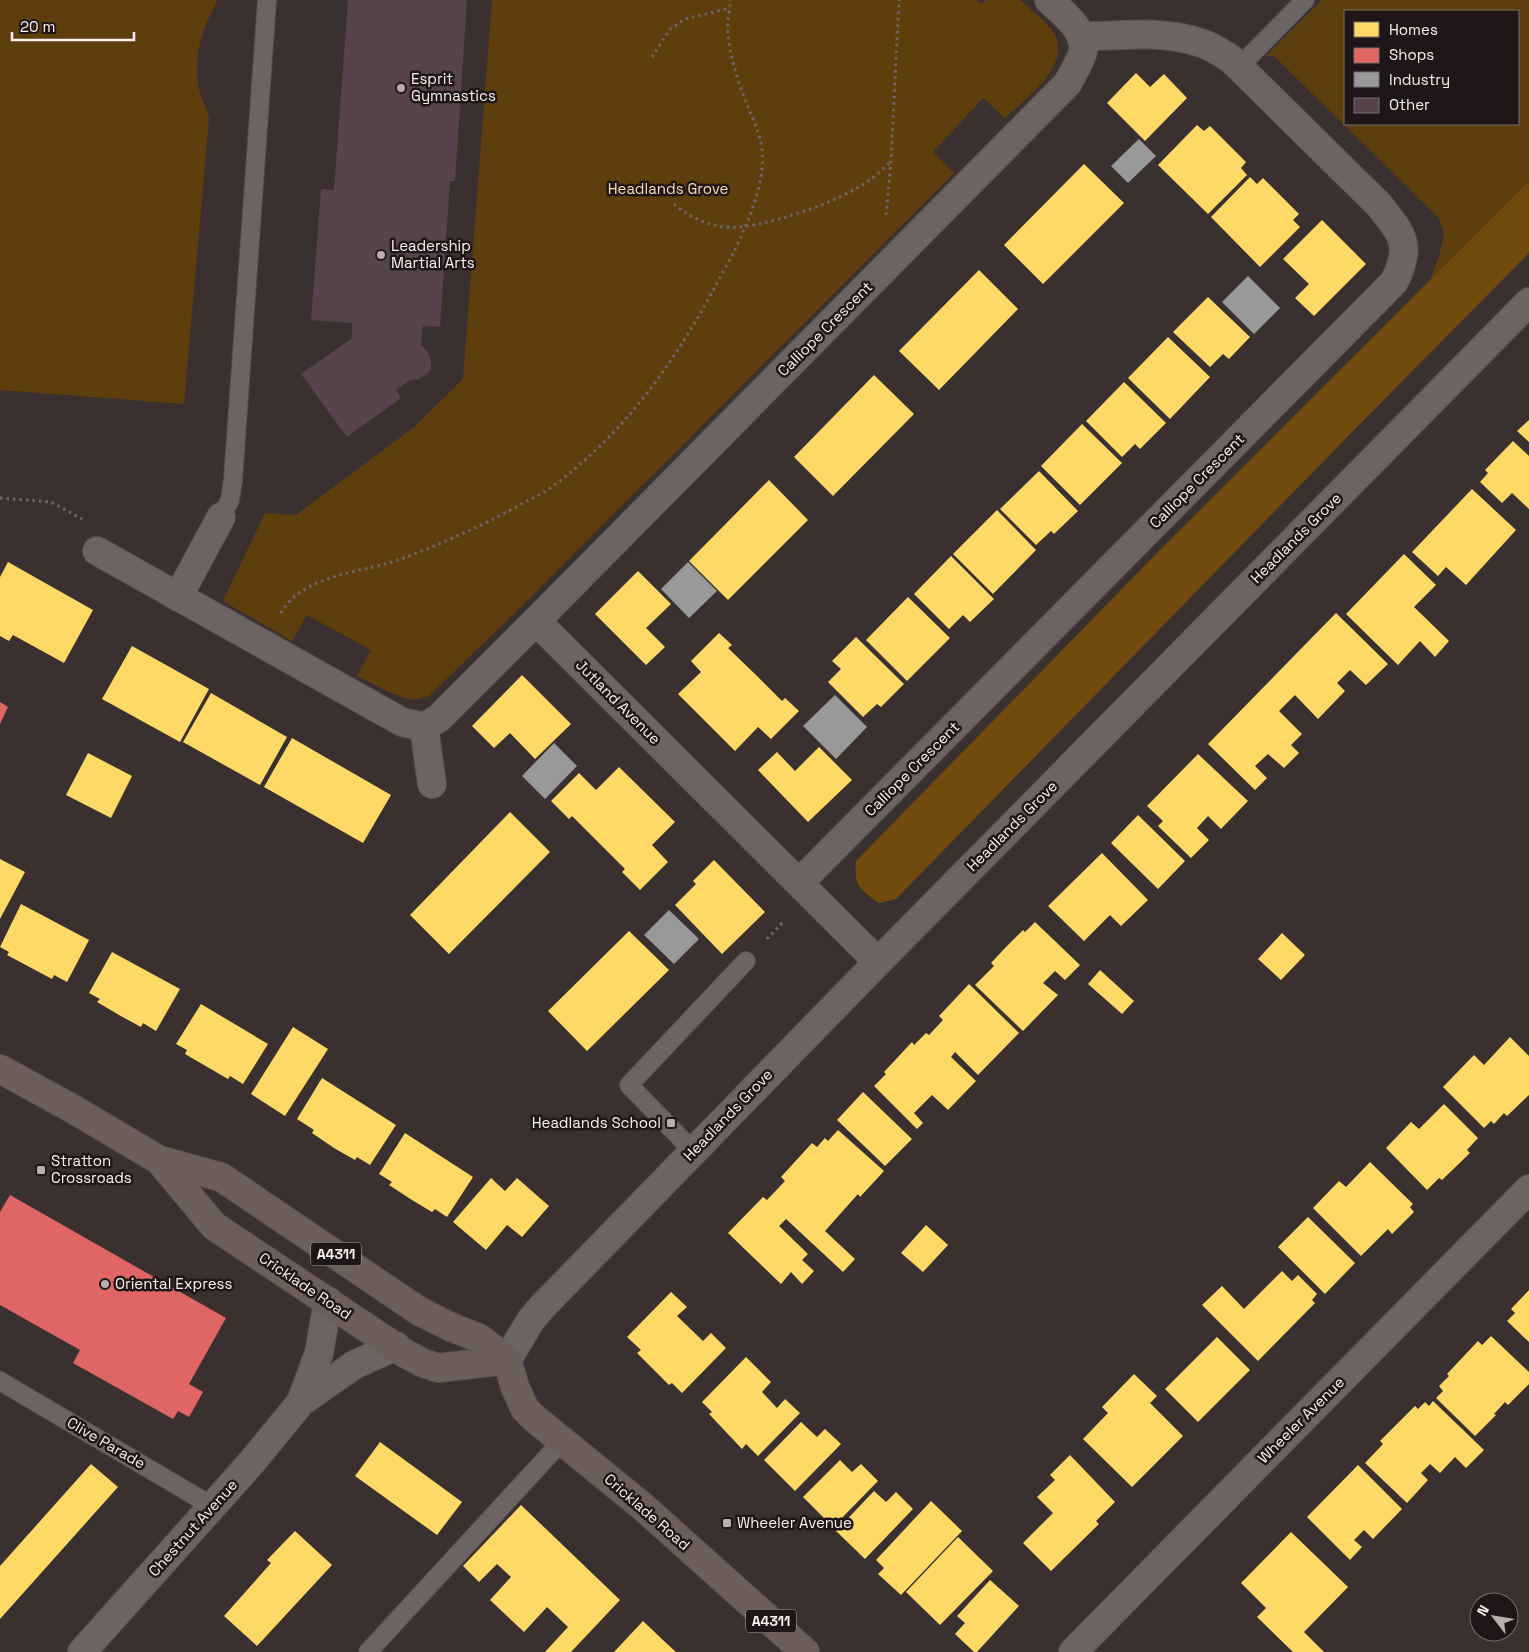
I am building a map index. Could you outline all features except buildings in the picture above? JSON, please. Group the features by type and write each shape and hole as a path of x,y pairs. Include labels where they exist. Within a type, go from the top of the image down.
{"main road":[{"name":"Cricklade Road","path":"0,1069 73,1109 159,1160 221,1177 419,1311 479,1338 507,1360 515,1387 526,1409 656,1519 805,1652"},
{"name":"Cricklade Road","path":"159,1160 214,1226 423,1363 438,1368 507,1360"}],"street":[{"path":"1049,0 1074,26 1081,37"},
{"name":"Calliope Crescent","path":"536,621 1068,83 1083,51 1081,37 1140,34 1180,38 1200,42 1214,48 1239,67 1378,204 1398,229 1403,240 1402,265 1394,282 805,888"},
{"name":"Headlands Grove","path":"507,1360 531,1320 542,1307 878,962 1529,302"},
{"path":"178,597 221,517"},
{"path":"97,551 402,722 424,727 439,718 536,621"},
{"name":"Jutland Avenue","path":"536,621 878,962"},
{"path":"424,727 432,784"},
{"name":"Wheeler Avenue","path":"1073,1652 1529,1189"},
{"name":"Chestnut Avenue","path":"301,1402 319,1353 328,1301"},
{"name":"Chestnut Avenue","path":"82,1652 251,1463 301,1402 354,1365 396,1346"}],"lane":[{"path":"221,517 230,500 233,480 267,0"},
{"path":"1239,67 1305,0"},
{"path":"693,1151 629,1085 746,962"},
{"name":"Clive Parade","path":"0,1381 212,1506"},
{"path":"368,1652 562,1441"}],"path":[{"path":"263,644 284,607 298,594 319,582 391,563 487,523 551,487 596,452 671,362 734,251 760,185 763,150 757,124 743,93 733,59 728,34 731,0"},
{"path":"886,217 891,161 899,0"},
{"path":"652,57 670,29 685,19 730,8"},
{"path":"674,204 687,215 703,222 723,227 745,226 802,212 841,196 870,180 891,161"},
{"path":"0,498 51,502 108,533 97,551"},
{"path":"746,962 805,888"}],"green space":[{"path":"0,0 216,0 216,4 203,32 197,62 198,84 209,118 184,404 0,390"},
{"name":"Headlands Grove","path":"492,0 977,0 982,4 986,0 1020,0 1054,33 1058,45 1057,57 1052,69 1044,80 1005,118 983,98 933,152 954,173 528,600 429,696 413,700 393,694 357,676 371,650 307,615 292,641 223,601 265,513 296,515 413,428 463,379"},
{"path":"1322,0 1529,0 1529,181 1430,280 1439,256 1444,234 1439,218 1344,125 1519,125 1519,10 1344,10 1344,125 1274,56 1266,56"}],"shaded area":[{"path":"1529,181 1529,253 896,899 879,903 862,890 857,882 856,861 1163,547"}],"place":[{"name":"Esprit Gymnastics","path":"401,88"},
{"name":"Leadership Martial Arts","path":"381,255"},
{"name":"Headlands School","path":"671,1123"},
{"name":"Stratton Crossroads","path":"41,1170"},
{"name":"Oriental Express","path":"105,1284"},
{"name":"Wheeler Avenue","path":"727,1523"}]}
